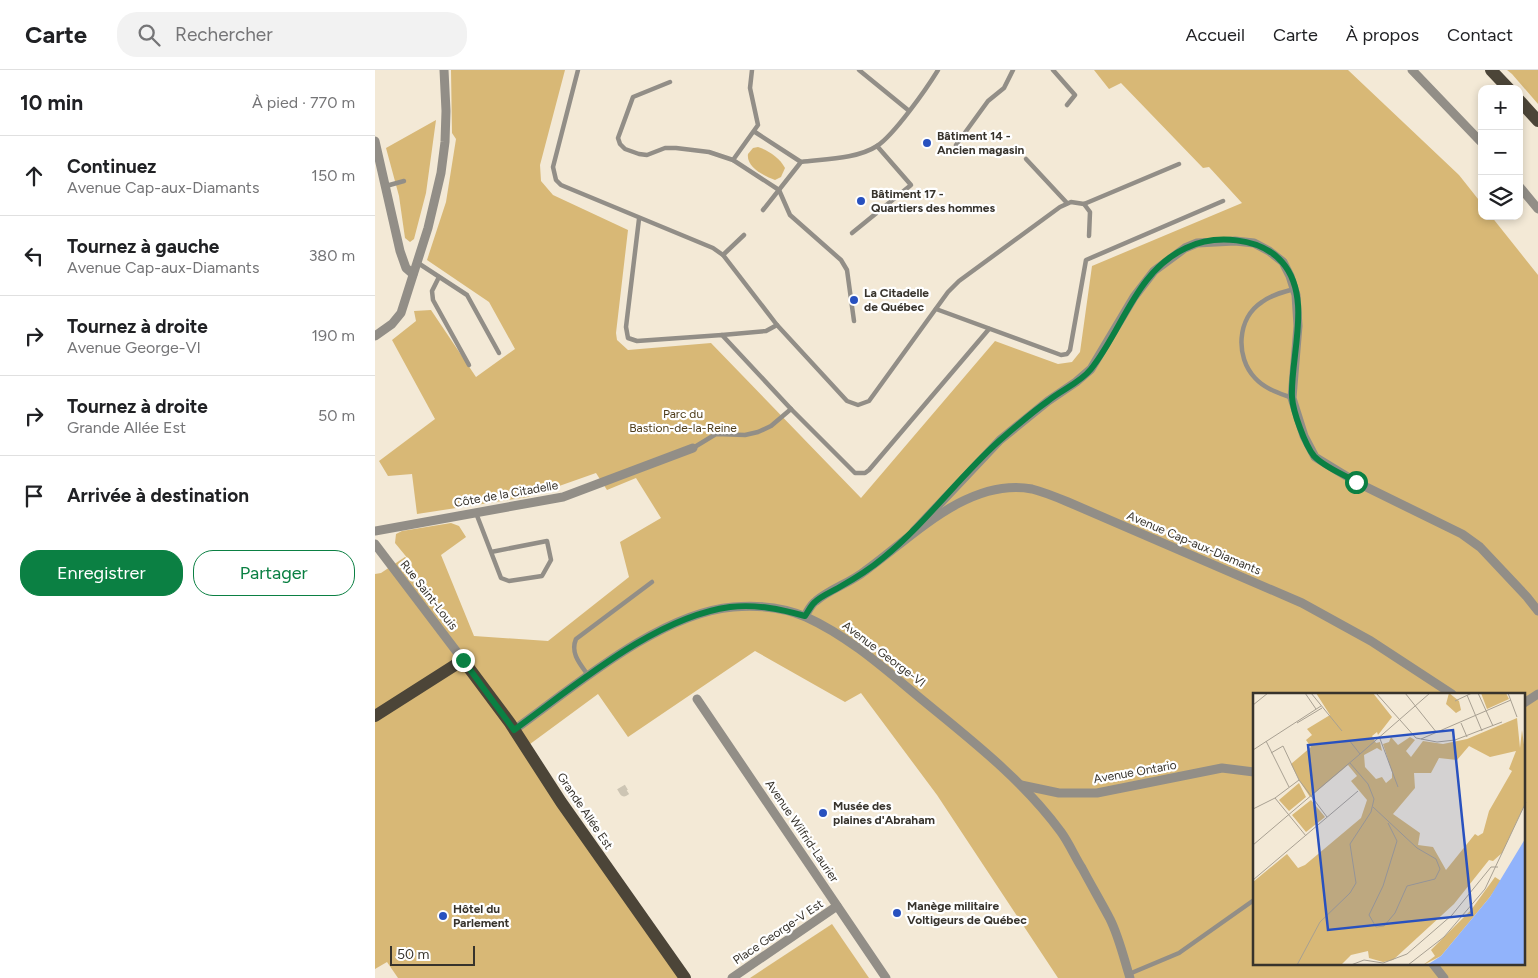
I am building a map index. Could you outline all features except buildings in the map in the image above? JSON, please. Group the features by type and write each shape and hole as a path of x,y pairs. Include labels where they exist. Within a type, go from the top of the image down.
{"main road":[{"path":"1491,70 1505,85"},
{"path":"1523,104 1538,121"},
{"path":"375,716 463,660"},
{"name":"Grande Allée Est","path":"463,660 514,730 567,810 685,978"}],"street":[{"path":"375,336 392,324 401,313 435,203 444,150 446,111 444,70"},
{"path":"1412,70 1478,139"},
{"path":"375,141 379,170 386,186 399,251 406,268 413,274"},
{"path":"1523,191 1538,209"},
{"name":"Avenue Cap-aux-Diamants","path":"915,531 1000,440 1048,400 1091,369 1134,297 1154,271 1170,258 1197,243 1221,240 1254,243 1269,251 1283,262 1294,289 1298,326 1292,398 1304,436 1315,457 1356,482 1462,534 1480,547 1538,611"},
{"name":"Côte de la Citadelle","path":"375,531 563,497 693,448"},
{"name":"Avenue Cap-aux-Diamants","path":"805,616 815,601 859,576 915,531 949,508 990,492 1019,488 1041,492 1302,603 1371,641 1450,693"},
{"name":"Rue Saint-Louis","path":"375,544 463,660"},
{"name":"Avenue George-VI","path":"514,730 589,676 657,632 718,610 754,606 779,609 805,616 835,632 881,666 992,757 1021,784 1062,834 1111,921 1129,976"},
{"path":"1525,702 1538,694"},
{"name":"Avenue Wilfrid-Laurier","path":"697,699 886,978"},
{"name":"Avenue Ontario","path":"1021,784 1059,793 1097,793 1222,768 1253,772"},
{"name":"Place George-V Est","path":"732,978 837,906"},
{"path":"1435,966 1444,978"}],"lane":[{"path":"578,70 553,174 561,185 639,219 713,248 723,255 777,325 847,400 858,405 869,401 959,280 1067,203 1084,204 1179,164"},
{"path":"733,160 755,132 758,125 758,116 750,88 752,70"},
{"path":"859,70 908,110"},
{"path":"755,132 801,162 848,155 877,146 908,110 938,70"},
{"path":"956,145 988,101 1005,88 1013,70"},
{"path":"1053,70 1075,95 1067,105"},
{"path":"670,82 633,97 618,138 620,144 625,149 639,154 647,155 665,148 691,148 733,160 779,190 790,215 841,260 847,270 854,321"},
{"path":"852,234 911,185 877,146"},
{"path":"1026,159 1067,203"},
{"path":"763,210 801,162"},
{"path":"386,186 404,181"},
{"path":"936,309 1061,355 1067,354 1070,350 1086,260 1223,201"},
{"path":"1084,204 1090,212 1089,236"},
{"path":"639,219 626,327 628,338 643,341 766,331 777,325"},
{"path":"723,255 745,235"},
{"path":"417,263 467,295 499,353"},
{"path":"439,277 432,291 433,300 469,365"},
{"path":"1292,398 1268,388 1254,377 1243,358 1241,338 1247,317 1260,303 1294,289"},
{"path":"722,334 849,469 855,473 865,473 989,329"},
{"path":"693,448 716,434 745,435 758,432 771,426 791,409"},
{"path":"475,512 501,578 509,581 542,576 551,560 547,541 491,552"},
{"path":"589,676 575,655 573,644 576,639 652,582"},
{"path":"1129,976 1179,953 1253,901"}],"green space":[{"name":"Parc du Bastion-de-la-Reine","path":"451,70 565,70 540,165 541,181 553,195 628,230 616,333 617,340 628,350 711,343 861,498 995,341 1058,364 1072,362 1080,352 1092,266 1242,203 1209,167 1203,168 1121,83 1109,89 1094,70 1348,70 1459,175 1478,199 1478,220 1494,220 1538,275 1538,978 1058,978 937,795 861,693 845,702 755,651 628,737 598,694 526,747 685,978 398,978 387,962 375,969 375,574 381,573 405,557 409,560 395,543 396,534 402,531 451,523 459,526 466,537 441,555 474,636 548,641 629,577 620,542 661,518 636,478 607,490 596,473 528,497 417,514 412,474 388,476 379,461 435,419 392,340 416,321 414,311 431,310 476,377 515,349 489,302 427,260 446,202 456,139 452,133"},
{"path":"1507,70 1538,70 1538,104 1523,85"},
{"path":"436,120 426,193 414,239 410,242 405,238 399,196 386,148"},
{"path":"758,147 766,150 783,164 785,168 781,177 775,180 753,167 748,159 748,154 753,148"},
{"path":"832,924 869,978 750,978"}],"tunnel":[{"path":"621,787 624,792 630,788"}],"place":[{"name":"Bâtiment 14 - Ancien magasin","path":"927,143"},
{"name":"Bâtiment 17 - Quartiers des hommes","path":"861,201"},
{"name":"La Citadelle de Québec","path":"854,300"},
{"name":"Musée des plaines d'Abraham","path":"823,813"},
{"name":"Manège militaire Voltigeurs de Québec","path":"897,913"},
{"name":"Hôtel du Parlement","path":"443,916"}],"route":[{"path":"463,660 514,730 605,665 657,632 691,618 731,607 754,606 779,609 805,616 815,601 859,576 915,531 1000,440 1048,400 1088,372 1134,297 1154,271 1185,248 1197,243 1221,240 1254,243 1269,251 1283,262 1296,295 1298,326 1292,398 1304,436 1315,457 1356,482"}]}
